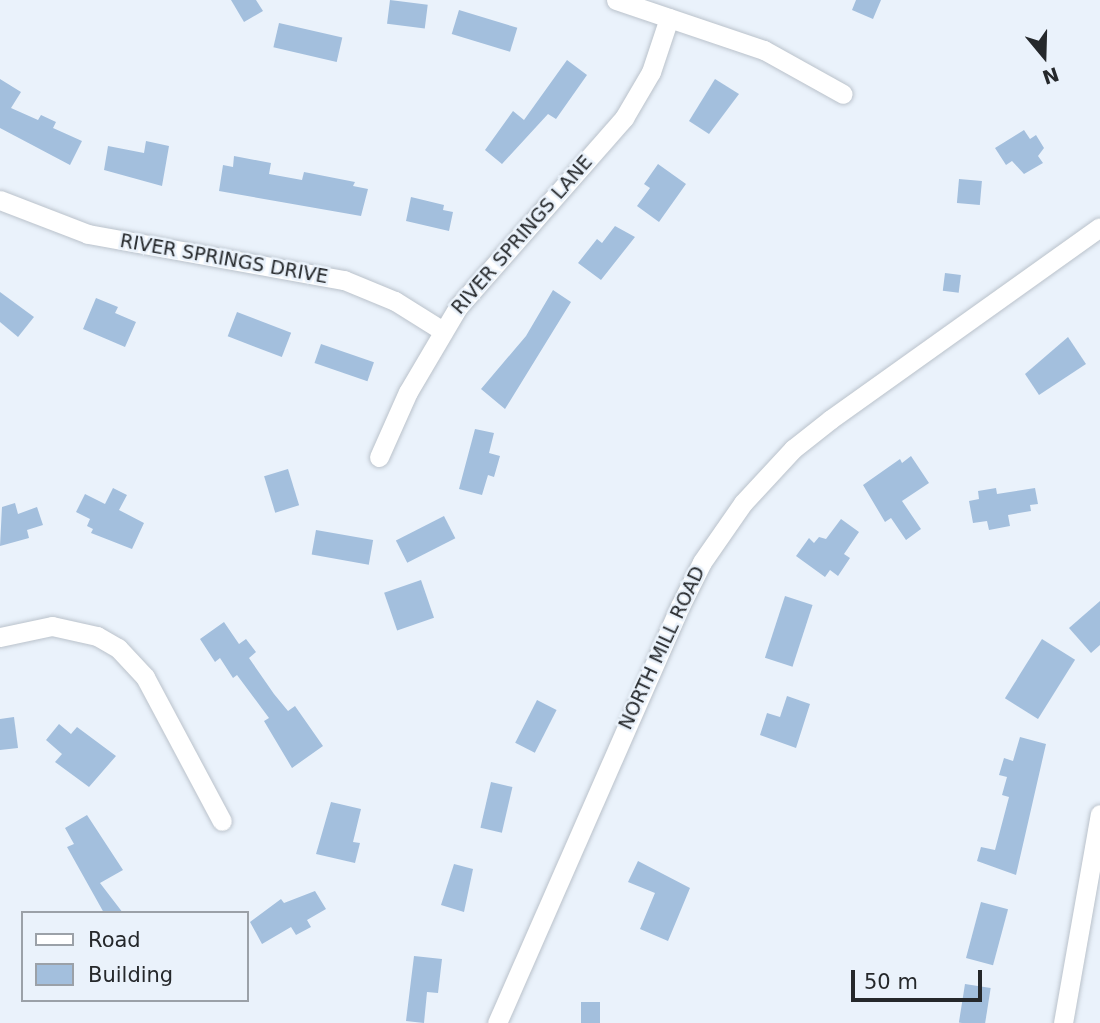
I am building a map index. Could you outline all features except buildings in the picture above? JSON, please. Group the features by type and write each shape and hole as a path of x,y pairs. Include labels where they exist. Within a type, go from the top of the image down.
{"street":[{"path":"616,0 764,50 843,94"},
{"name":"RIVER SPRINGS LANE","path":"379,457 443,331 624,118 651,72 669,18"},
{"name":"RIVER SPRINGS DRIVE","path":"0,200 88,234 344,280 395,301 443,331"},
{"name":"NORTH MILL ROAD","path":"497,1023 680,606 702,562 743,503 793,449 831,419 1100,227"},
{"path":"0,637 52,626 97,636 118,648 145,677 222,821"},
{"path":"1063,1023 1100,814"}]}
